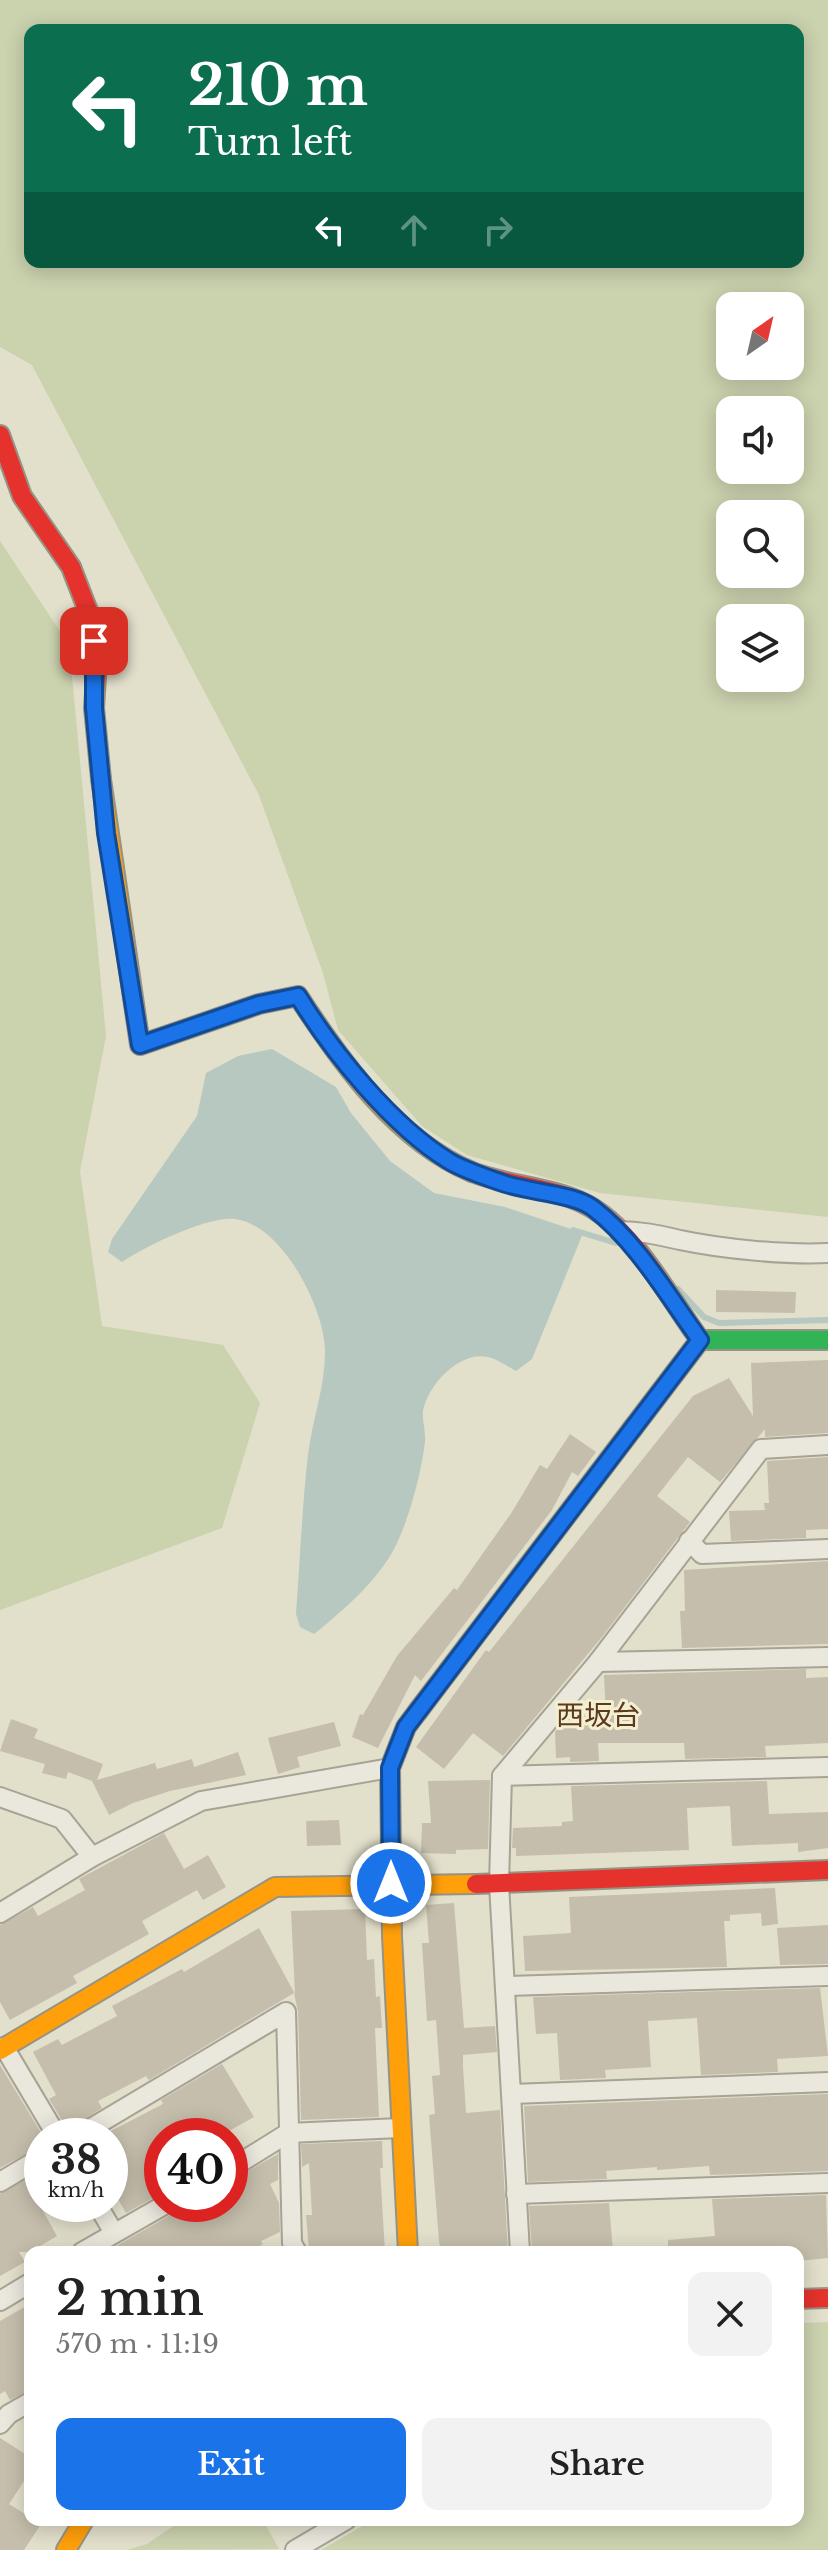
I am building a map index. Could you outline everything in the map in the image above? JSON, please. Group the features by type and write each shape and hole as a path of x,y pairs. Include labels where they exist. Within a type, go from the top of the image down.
{"street":[{"path":"0,435 22,496 71,567 92,621 97,662 94,708 106,833 140,1045 259,1004 298,996 320,1032 377,1096 411,1132 450,1161 504,1184 590,1205 619,1231 700,1340"},
{"path":"619,1231 649,1231 681,1240 806,1254 828,1253"},
{"path":"700,1340 828,1340"},
{"path":"408,2246 400,2128 390,1768 406,1727 700,1340"},
{"path":"520,2246 499,1884 502,1776 598,1662 761,1449 828,1445"},
{"path":"689,1541 702,1554 828,1549"},
{"path":"598,1662 828,1657"},
{"path":"502,1776 828,1767"},
{"path":"0,1913 92,1857 201,1801 390,1768"},
{"path":"0,1797 62,1819 92,1857"},
{"path":"46,2118 2,2048 275,1887 391,1883 499,1884 828,1870"},
{"path":"506,1986 828,1976"},
{"path":"108,2118 286,2012 293,2246"},
{"path":"512,2094 828,2082"},
{"path":"248,2158 288,2133 400,2128"},
{"path":"0,2182 24,2168"},
{"path":"516,2194 828,2183"},
{"path":"92,2246 144,2216"},
{"path":"108,2222 114,2233"},
{"path":"0,2301 24,2287"},
{"path":"804,2299 828,2298"},
{"path":"0,2424 9,2414 24,2405"},
{"path":"66,2550 80,2526"},
{"path":"295,2550 336,2526"}],"green space":[{"path":"0,0 828,0 828,1217 600,1193 467,1155 422,1126 338,1030 323,973 259,795 32,365 0,347"},
{"path":"0,541 69,645 106,1036 80,1171 102,1326 223,1345 260,1403 222,1528 0,1610"},
{"path":"828,2322 828,2550 321,2550 363,2526 804,2526 804,2323"},
{"path":"173,2526 266,2526 279,2549 127,2550 147,2544"}],"shaded area":[{"path":"272,1049 336,1087 351,1113 390,1161 434,1193 505,1207 583,1233 532,1359 516,1371 488,1357 466,1359 446,1372 431,1391 423,1411 425,1442 418,1481 397,1543 372,1581 314,1634 300,1627 296,1614 308,1455 325,1353 318,1315 298,1272 269,1236 252,1224 235,1219 193,1227 122,1262 108,1252 112,1239 197,1116 206,1073 238,1056"}],"building":[{"path":"716,1290 796,1292 795,1313 716,1312"},
{"path":"828,1360 828,1433 765,1437 765,1429 720,1482 688,1457 657,1496 690,1522 602,1637 503,1756 473,1733 444,1769 416,1747 486,1650 489,1652 693,1396 729,1378 753,1416 751,1363"},
{"path":"570,1434 596,1452 578,1476 572,1472 552,1510 421,1681 415,1675 378,1748 352,1737 360,1714 363,1715 397,1656 454,1588 457,1590 512,1512 540,1465 547,1469"},
{"path":"828,1457 828,1529 806,1530 806,1538 731,1541 729,1511 765,1510 764,1503 769,1503 767,1461"},
{"path":"828,1561 828,1644 682,1648 680,1611 685,1611 684,1570"},
{"path":"806,1669 806,1678 828,1677 828,1743 765,1746 766,1757 685,1759 684,1743 598,1743 599,1761 570,1762 570,1757 556,1758 555,1732 568,1717 606,1715 604,1675"},
{"path":"11,1719 38,1729 34,1738 103,1764 97,1780 155,1763 157,1769 192,1759 194,1767 238,1752 246,1775 170,1791 109,1815 92,1781 68,1772 66,1779 42,1773 45,1764 0,1751"},
{"path":"334,1722 341,1746 297,1757 300,1767 278,1774 268,1738"},
{"path":"490,1780 488,1849 456,1850 456,1854 421,1853 422,1823 431,1823 428,1781"},
{"path":"767,1781 769,1814 828,1812 828,1848 798,1852 798,1843 732,1846 730,1806 687,1808 689,1850 516,1856 516,1848 512,1848 513,1828 562,1826 562,1822 573,1821 571,1786"},
{"path":"339,1820 341,1845 307,1846 306,1821"},
{"path":"164,1833 184,1869 208,1855 226,1887 203,1900 197,1890 142,1921 149,1934 73,1976 77,1983 10,2020 0,2002 0,1925 33,1907 38,1916 85,1890 79,1879"},
{"path":"775,1888 778,1924 762,1926 761,1913 730,1915 730,1921 724,1921 727,1967 525,1971 523,1936 571,1933 569,1897"},
{"path":"454,1903 464,2028 495,2026 497,2052 463,2055 463,2067 466,2113 500,2110 508,2246 440,2246 429,2115 435,2114 432,2076 440,2075 436,2020 427,2021 422,1943 429,1943 426,1905"},
{"path":"365,1909 367,1960 374,1959 376,1997 380,1996 382,2028 375,2028 379,2117 301,2120 298,2012 294,1993 149,2080 146,2076 98,2101 102,2108 87,2118 61,2118 49,2099 56,2095 33,2052 58,2039 62,2045 117,2016 112,2006 182,1969 184,1972 259,1928 295,1994 291,1911"},
{"path":"828,1925 828,1964 780,1965 777,1928"},
{"path":"820,1988 828,2056 777,2059 778,2072 701,2075 697,2018 648,2021 651,2067 605,2070 606,2078 560,2080 557,2033 536,2034 533,1997"},
{"path":"222,2064 254,2117 248,2120 144,2118 144,2203 128,2212 128,2122 163,2104 161,2100"},
{"path":"0,2065 32,2118 24,2118 24,2155 0,2168"},
{"path":"828,2094 828,2171 710,2175 709,2166 657,2170 657,2167 606,2171 607,2179 528,2182 524,2106"},
{"path":"382,2141 383,2168 380,2168 385,2246 309,2246 306,2215 312,2215 309,2163 302,2167 301,2144"},
{"path":"278,2154 278,2180 270,2184 279,2203 280,2232 261,2241 263,2244 260,2246 116,2246 158,2222 248,2222 248,2171"},
{"path":"24,2181 24,2222 49,2222 57,2236 40,2246 24,2246 24,2252 19,2252 24,2263 0,2276 0,2194"},
{"path":"826,2195 828,2258 804,2260 804,2246 668,2246 668,2240 715,2236 712,2199"},
{"path":"609,2203 613,2246 532,2246 529,2206"},
{"path":"24,2307 24,2393 10,2400 5,2391 0,2394 0,2321"},
{"path":"0,2438 24,2453 24,2481 9,2504 24,2513 24,2526 40,2526 24,2550 0,2550"}],"waterway":[{"path":"573,1230 616,1243"},
{"path":"678,1289 704,1317 719,1323 828,1320"}],"traffic: fast":[{"path":"700,1340 828,1340"},
{"path":"633,1428 700,1340"}],"traffic: slow":[{"path":"101,779 140,1045 259,1004 298,996 352,1073 395,1120 419,1141 472,1172"},
{"path":"408,2246 392,1936 390,1768 406,1727 418,1711"},
{"path":"0,2050 275,1887 476,1884"},
{"path":"66,2550 80,2526"}],"traffic: jam":[{"path":"0,435 22,496 71,567 92,621 97,662 94,708 101,779"},
{"path":"472,1172 572,1198 602,1214 634,1246 700,1340"},
{"path":"418,1711 633,1428"},
{"path":"476,1884 828,1870"},
{"path":"804,2299 828,2298"}],"district":[{"name":"西坂台","path":"598,1715"}],"route":[{"path":"94,641 97,662 94,708 106,833 140,1045 259,1004 298,996 320,1032 377,1096 411,1132 450,1161 504,1184 590,1205 619,1231 700,1340 406,1727 390,1768 391,1883"}]}
